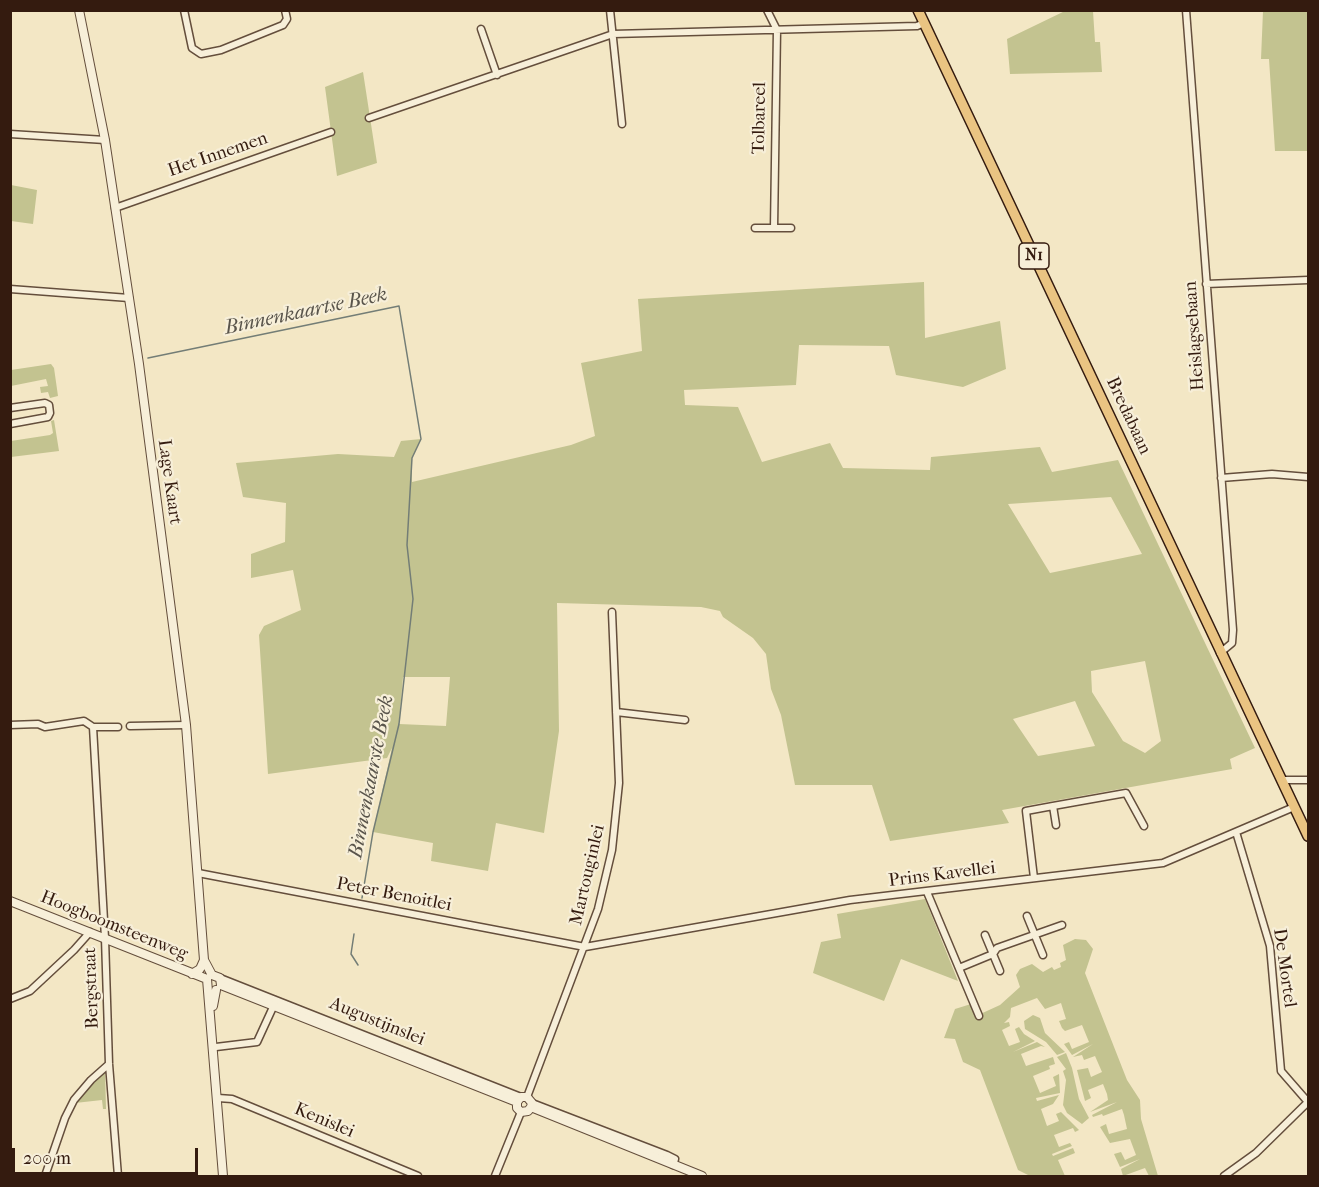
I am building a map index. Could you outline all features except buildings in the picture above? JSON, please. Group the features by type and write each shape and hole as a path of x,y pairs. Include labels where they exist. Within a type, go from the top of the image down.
{"main road":[{"name":"Bredabaan","path":"918,10 1308,836"}],"street":[{"name":"Lage Kaart","path":"79,10 105,140 129,297 186,725 204,960 214,982 215,1065"},
{"path":"184,10 192,48 201,54 221,50 283,25 287,19 285,10"},
{"path":"610,10 622,124"},
{"name":"Tolbareel","path":"766,10 777,30 774,228"},
{"name":"Heislagsebaan","path":"1186,10 1233,640 1230,646 1220,652"},
{"path":"369,118 613,34 917,26 924,23"},
{"path":"481,29 497,75"},
{"name":"Het Innemen","path":"115,208 331,132"},
{"path":"10,134 105,140"},
{"path":"755,228 792,228"},
{"path":"1206,284 1308,280"},
{"path":"10,289 129,297"},
{"path":"10,408 46,403 50,415 10,424"},
{"path":"1221,478 1272,474 1308,477"},
{"name":"Martouginlei","path":"525,1101 585,947 603,890 614,839 619,783 612,612"},
{"path":"616,712 685,720"},
{"path":"10,725 45,726 84,721 93,727 118,727"},
{"path":"130,726 186,725"},
{"name":"Bergstraat","path":"93,727 118,1176"},
{"path":"1281,780 1308,780"},
{"path":"1034,878 1026,811 1126,793 1144,826"},
{"path":"1053,806 1056,825"},
{"name":"Prins Kavellei","path":"585,947 850,900 1163,863 1294,807"},
{"name":"De Mortel","path":"1236,832 1270,946 1281,1071 1308,1102"},
{"name":"Peter Benoitlei","path":"198,873 585,947"},
{"path":"927,892 979,1016"},
{"name":"Hoogboomsteenweg","path":"10,901 214,982"},
{"path":"1027,916 1043,955"},
{"path":"959,968 993,954 997,948 1062,925"},
{"path":"10,999 30,992 90,932"},
{"path":"985,935 1000,970"},
{"path":"192,974 200,969 204,960"},
{"name":"Lage Kaart","path":"214,982 210,1032 224,1176"},
{"name":"Augustijnslei","path":"214,982 525,1101"},
{"name":"Augustijnslei","path":"214,982 525,1101 674,1162 702,1176"},
{"path":"216,1047 257,1042 274,1005"},
{"path":"45,1176 65,1118 74,1100 91,1080 110,1064"},
{"name":"Kenislei","path":"218,1098 232,1099 418,1176"},
{"path":"495,1176 521,1112 528,1111 525,1101"},
{"path":"1224,1176 1257,1153 1308,1102"}],"green space":[{"path":"1067,10 1093,11 1095,42 1100,42 1102,72 1010,74 1007,39"},
{"path":"1263,11 1308,11 1308,151 1275,151 1269,59 1261,59"},
{"path":"363,72 377,163 337,176 325,87"},
{"path":"11,185 37,190 33,224 11,221"},
{"path":"924,282 925,338 1000,321 1006,369 963,387 896,375 889,346 799,345 796,385 684,390 685,405 738,407 762,462 830,443 843,468 930,470 931,457 1040,447 1052,472 1118,460 1255,748 1230,759 1232,769 1002,810 1009,823 890,841 872,785 795,785 781,715 771,689 766,654 753,638 723,617 720,611 701,607 557,603 559,731 544,833 496,823 488,871 431,861 433,843 373,832 392,748 387,758 268,774 259,635 264,626 301,610 293,570 251,578 251,554 285,542 286,503 243,497 236,463 338,454 394,457 401,441 421,439 412,458 412,482 571,445 595,436 581,363 642,351 638,299","holes":["1111,497 1142,554 1050,573 1008,504","1145,661 1161,741 1145,753 1123,741 1092,692 1091,671","403,677 450,677 446,726 399,724","1075,701 1095,746 1038,756 1013,719"]},
{"path":"51,364 54,368 58,396 50,398 48,392 41,393 40,387 48,386 46,379 11,386 11,370"},
{"path":"54,420 59,451 11,457 11,441 50,435 53,433 51,421"},
{"path":"925,899 958,981 901,959 884,1001 813,973 821,942 841,938 837,914"},
{"path":"1075,939 1086,940 1093,949 1085,973 1127,1080 1140,1100 1141,1119 1158,1176 1149,1176 1145,1168 1123,1176 1121,1169 1140,1159 1120,1167 1114,1154 1121,1152 1125,1160 1136,1155 1130,1139 1110,1143 1100,1127 1106,1124 1109,1134 1127,1129 1122,1109 1103,1116 1102,1114 1093,1117 1092,1115 1117,1102 1090,1112 1108,1100 1107,1094 1103,1084 1088,1090 1091,1098 1085,1101 1077,1070 1088,1068 1091,1077 1102,1072 1095,1056 1084,1060 1082,1055 1073,1057 1093,1044 1072,1055 1064,1044 1069,1042 1072,1049 1089,1042 1082,1025 1065,1031 1062,1028 1059,1021 1066,1019 1061,1003 1045,1009 1037,998 1011,1008 1010,1017 1004,1023 1009,1022 1010,1026 1002,1030 1009,1046 1020,1042 1015,1029 1019,1027 1024,1034 1035,1041 1013,1052 1037,1042 1045,1047 1041,1046 1021,1054 1026,1066 1053,1057 1055,1064 1049,1066 1050,1069 1033,1076 1040,1093 1056,1086 1053,1077 1059,1074 1060,1093 1036,1098 1037,1101 1059,1095 1053,1104 1041,1109 1047,1126 1059,1121 1056,1114 1061,1112 1079,1130 1075,1132 1073,1128 1054,1135 1059,1147 1070,1143 1072,1146 1052,1154 1053,1156 1073,1148 1075,1153 1058,1160 1065,1176 1030,1176 1018,1170 980,1070 963,1062 955,1039 944,1038 955,1009 971,1004 976,1016 1000,1005 1020,987 1016,975 1020,969 1032,964 1043,972 1052,967 1054,970 1061,967 1060,963 1066,960 1063,945"},
{"path":"1033,1015 1040,1018 1045,1033 1065,1052 1057,1055 1046,1042 1025,1029 1024,1021"},
{"path":"1066,1053 1079,1099 1089,1118 1082,1124 1067,1113 1063,1105 1066,1080 1063,1071 1066,1069 1057,1057"},
{"path":"105,1070 106,1109 103,1109 102,1100 75,1103"}],"waterway":[{"name":"Binnenkaartse Beek","path":"148,358 399,306 421,439 412,458 407,545 413,599 399,724 373,832 362,898"},
{"name":"Binnenkaarste Beek","path":"354,934 351,954 358,965"}]}
